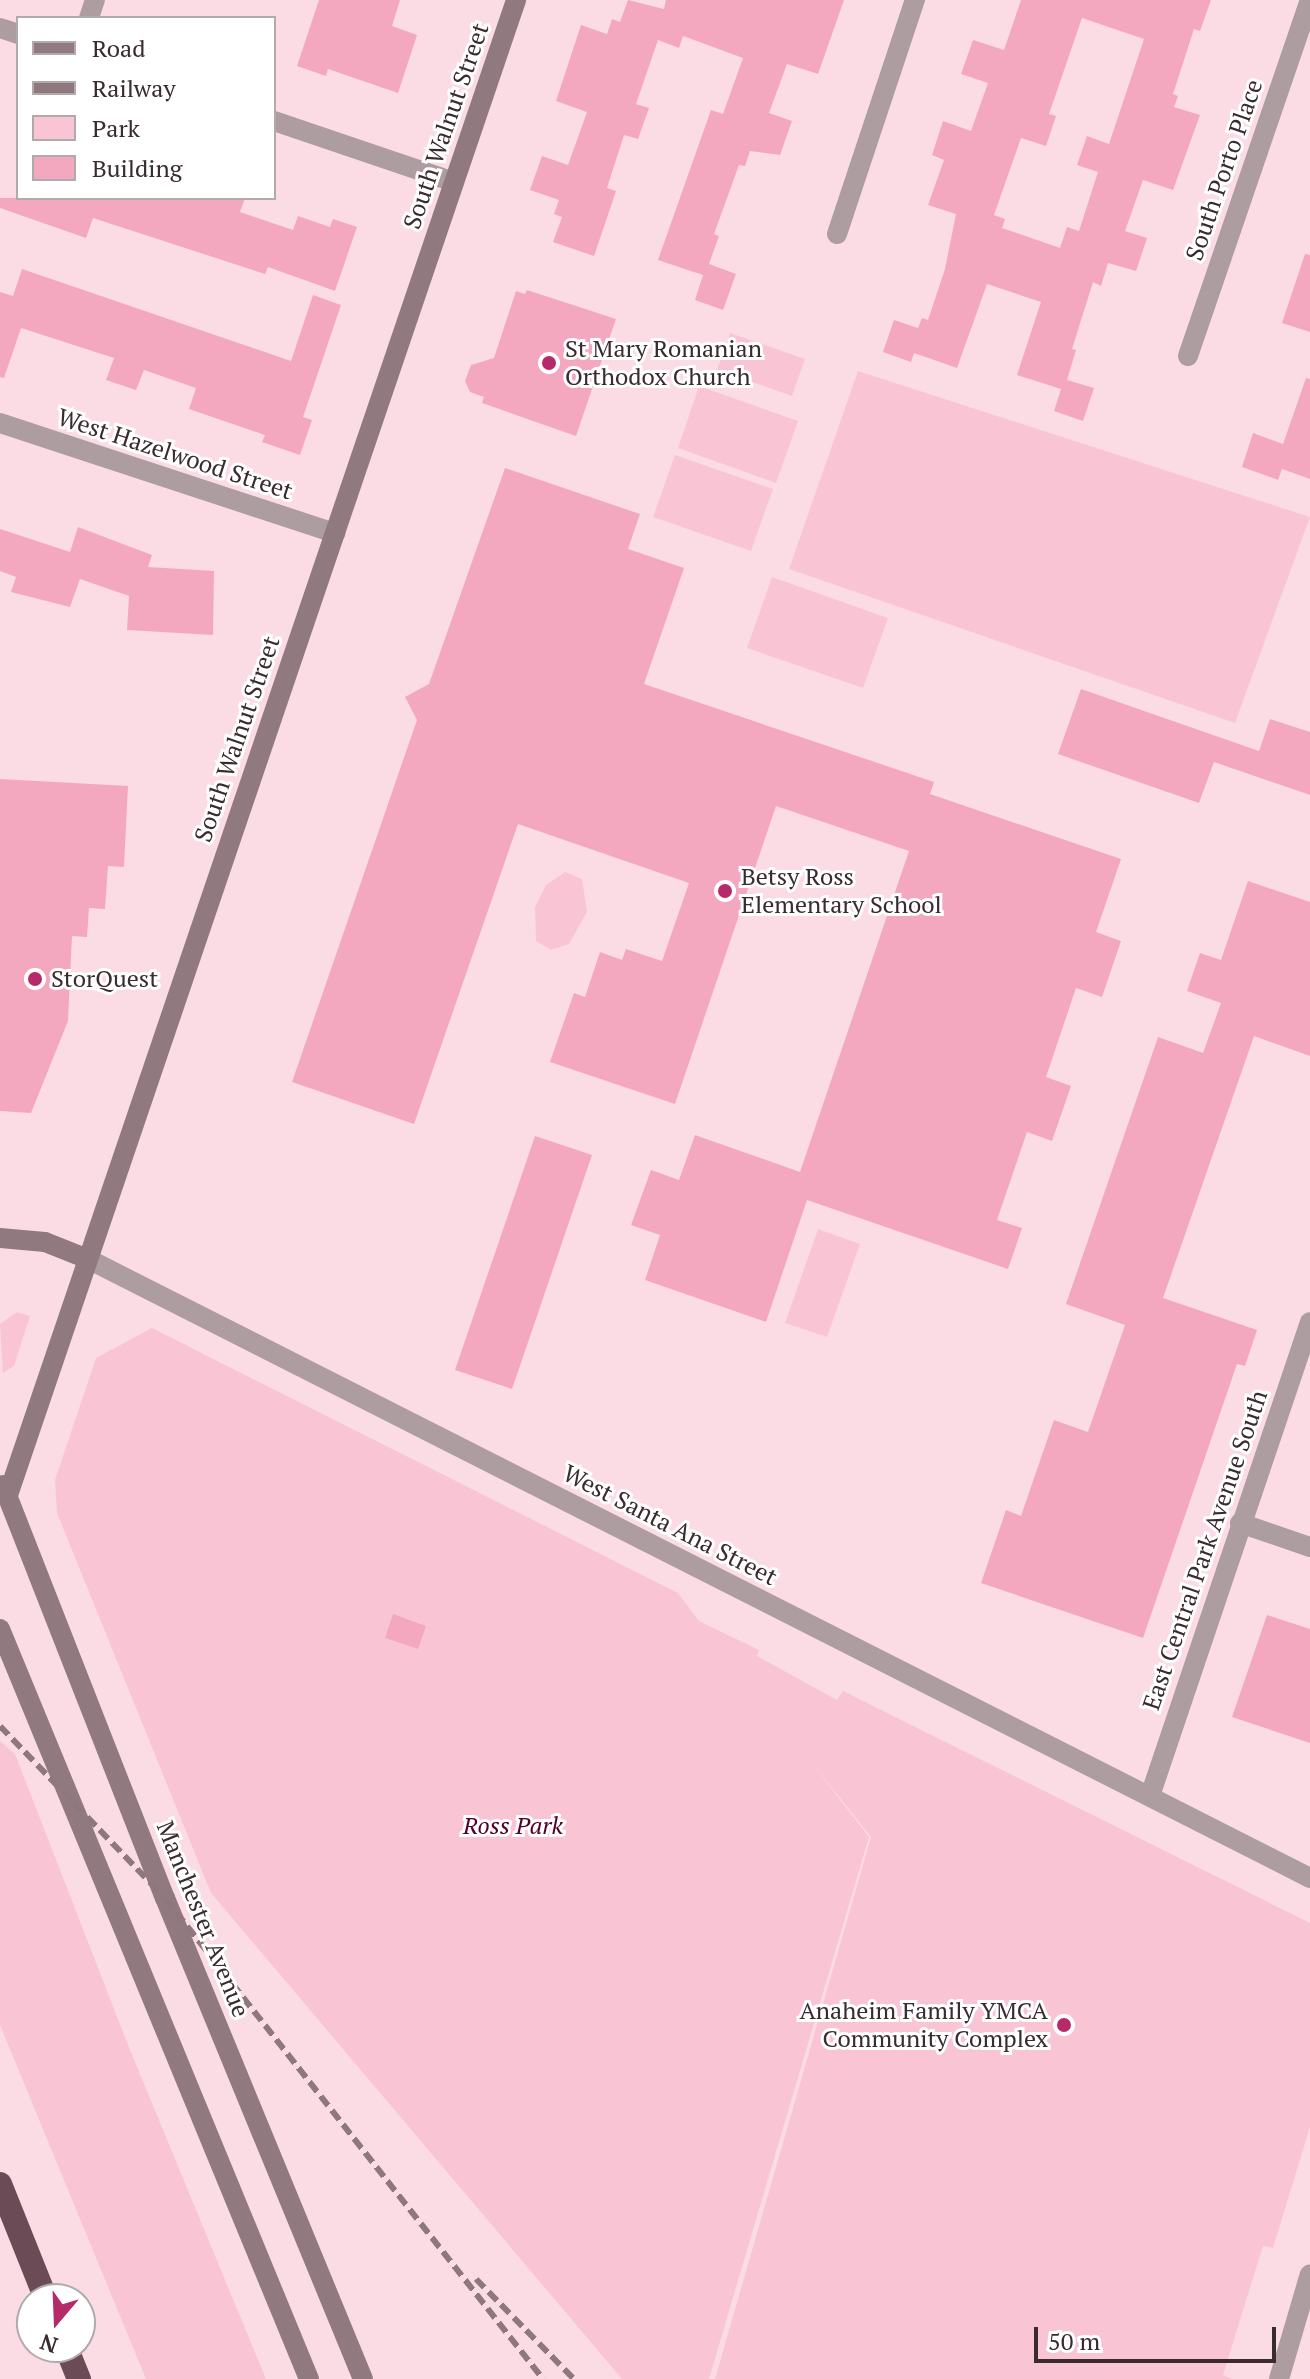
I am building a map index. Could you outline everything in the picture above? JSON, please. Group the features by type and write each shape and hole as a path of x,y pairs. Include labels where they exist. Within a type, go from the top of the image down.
{"highway":[{"path":"0,2184 40,2283"}],"street":[{"name":"South Walnut Street","path":"4,1486 88,1259 516,0"},
{"path":"837,234 915,0"},
{"name":"South Porto Place","path":"1188,356 1310,0"},
{"path":"276,122 454,182"},
{"name":"West Hazelwood Street","path":"0,423 335,533"},
{"name":"West Santa Ana Street","path":"0,1238 45,1242 88,1259 1310,1878"},
{"name":"East Central Park Avenue South","path":"1150,1796 1310,1322"},
{"name":"Manchester Avenue","path":"4,1486 165,1898 363,2379"},
{"path":"1240,1523 1310,1547"},
{"path":"0,1629 309,2379"},
{"path":"1279,2379 1310,2274"}],"green space":[{"path":"730,333 805,359 792,396 717,370"},
{"path":"858,371 1310,517 1235,723 789,569"},
{"path":"699,386 798,421 776,483 678,448"},
{"path":"675,455 773,489 751,551 653,517"},
{"path":"772,577 888,618 863,688 747,648"},
{"path":"565,872 582,879 587,912 569,944 551,950 536,941 535,907 546,885"},
{"path":"818,1229 860,1244 827,1337 785,1323"},
{"path":"17,1312 30,1316 14,1366 3,1373 0,1324"},
{"name":"Ross Park","path":"152,1328 678,1593 699,1621 759,1650 757,1656 837,1700 843,1691 1310,1923 1310,2127 1273,2248 1263,2246 1223,2375 1232,2379 715,2379 871,1837 809,1759 869,1837 709,2379 622,2379 211,1893 57,1513 55,1480 96,1358"},
{"path":"0,1741 15,1754 130,2050 266,2379 146,2379 0,2025"}],"building":[{"path":"319,0 400,0 392,26 417,35 398,93 328,69 326,76 297,66"},
{"path":"628,0 664,9 666,0 844,0 818,74 787,64 769,113 792,121 780,155 750,151 745,166 739,165 714,234 719,236 709,264 736,274 723,310 695,300 703,275 658,260 711,110 723,114 743,58 683,36 679,48 658,40 636,104 649,108 638,139 624,135 607,188 616,191 594,256 553,242 562,217 554,214 559,200 530,190 542,156 568,165 587,112 556,101 581,25 607,34 612,19 620,22"},
{"path":"1021,0 1211,0 1200,31 1194,29 1173,94 1178,96 1174,107 1200,115 1173,190 1143,180 1125,231 1147,238 1136,271 1108,263 1101,286 1093,282 1072,349 1076,350 1067,380 1094,388 1083,421 1054,411 1061,389 1017,375 1041,302 987,284 957,368 914,353 911,362 883,352 894,320 918,328 922,318 928,320 945,269 956,214 928,205 944,160 932,155 943,121 971,131 988,83 961,74 973,40 1004,50","holes":["1082,18 1144,39 1109,144 1087,136 1077,165 1098,172 1079,231 1067,227 1060,248 1002,228 1005,219 994,215 1021,138 1046,146 1056,116 1049,114"]},
{"path":"0,198 244,200 240,212 293,230 298,216 330,227 333,219 357,227 335,291 268,267 265,274 93,218 86,238 0,208"},
{"path":"1305,254 1310,255 1310,332 1282,323"},
{"path":"22,269 291,361 313,295 341,305 303,417 312,420 300,455 262,442 265,435 189,409 196,388 144,370 136,390 106,380 114,358 21,328 4,378 0,377 0,292 13,296"},
{"name":"St Mary Romanian Orthodox Church","path":"527,290 616,319 576,436 482,403 484,397 470,392 465,381 471,365 494,358 516,291 525,294"},
{"path":"1306,378 1310,379 1310,479 1282,469 1278,480 1242,467 1253,433 1283,444"},
{"path":"505,468 640,514 628,549 684,568 644,684 934,782 930,794 1121,859 1096,932 1121,941 1102,997 1076,988 1046,1077 1071,1086 1052,1141 1027,1132 997,1220 1022,1228 1008,1269 807,1200 766,1322 645,1280 660,1235 631,1225 651,1170 679,1180 695,1135 800,1172 909,851 776,806 675,1104 550,1062 574,993 585,997 600,952 622,960 626,949 662,961 689,883 518,824 414,1124 292,1082 417,720 405,697 429,684"},
{"path":"78,527 152,555 148,567 214,571 213,635 127,630 129,596 80,579 70,607 11,592 16,577 0,571 0,529 70,552"},
{"path":"1081,689 1259,751 1270,719 1310,732 1310,795 1214,762 1199,803 1058,754"},
{"name":"StorQuest","path":"0,779 128,786 124,867 108,866 105,909 89,908 87,937 72,936 68,1021 31,1113 0,1111"},
{"path":"1248,881 1310,902 1310,1056 1254,1036 1163,1298 1257,1330 1245,1366 1237,1364 1143,1638 981,1583 1006,1510 1021,1516 1054,1420 1088,1432 1125,1325 1066,1304 1158,1037 1203,1053 1221,1003 1187,991 1200,953 1221,960"},
{"path":"535,1136 592,1155 512,1389 455,1370"},
{"path":"393,1614 426,1626 418,1649 385,1638"},
{"path":"1267,1615 1310,1629 1310,1743 1232,1717"}],"railway":[{"path":"0,1726 165,1898 543,2379"},
{"path":"476,2279 574,2379"}],"place":[{"name":"St Mary Romanian Orthodox Church","path":"549,363"},
{"name":"Betsy Ross Elementary School","path":"725,891"},
{"name":"StorQuest","path":"35,979"},
{"name":"Anaheim Family YMCA Community Complex","path":"1064,2025"}]}
